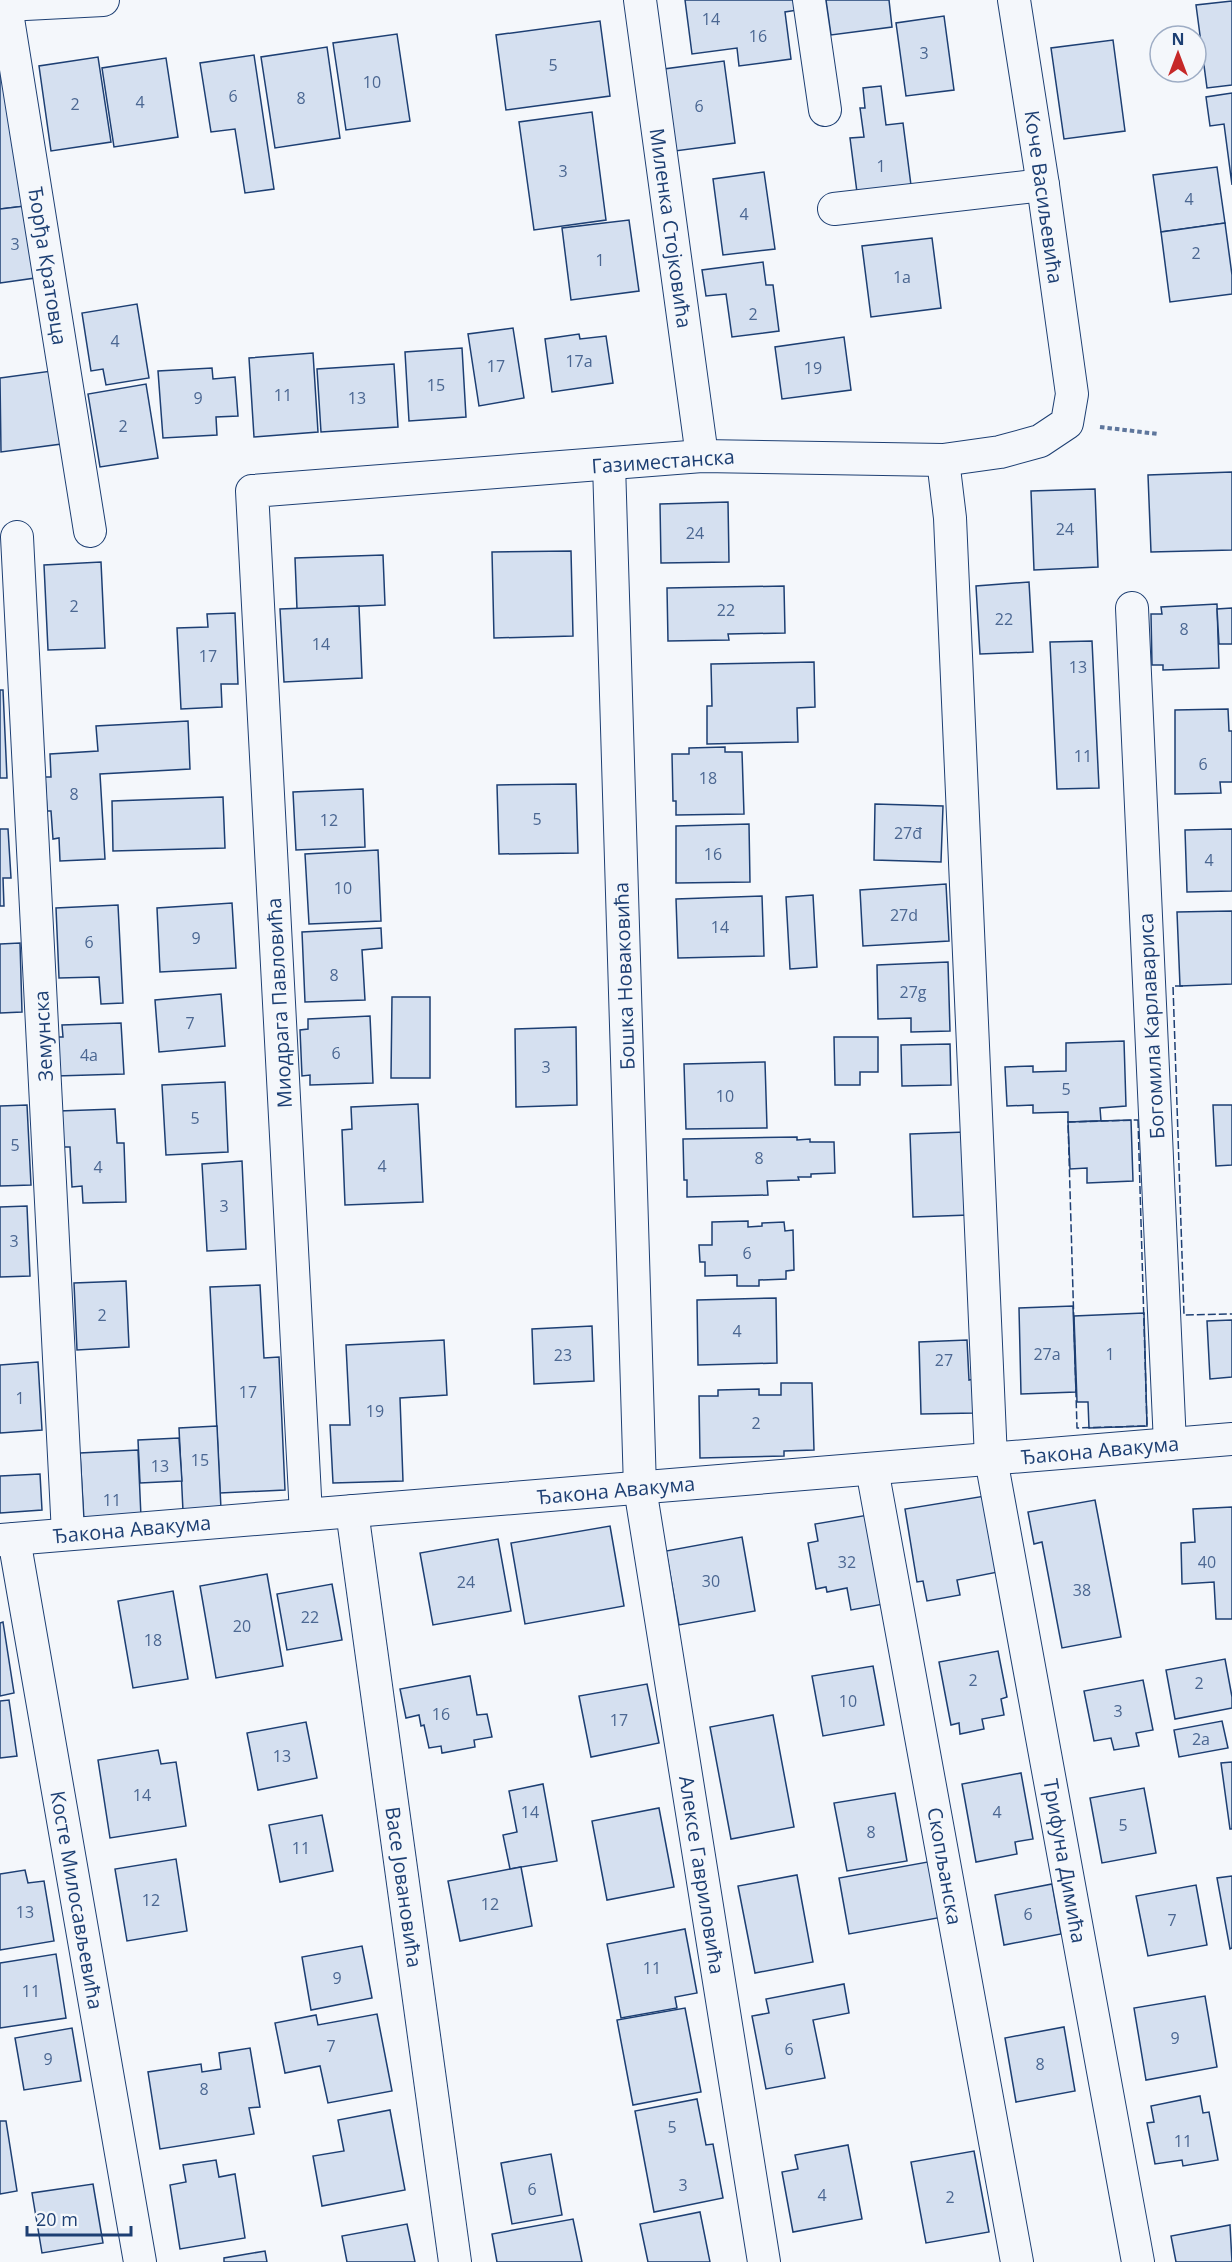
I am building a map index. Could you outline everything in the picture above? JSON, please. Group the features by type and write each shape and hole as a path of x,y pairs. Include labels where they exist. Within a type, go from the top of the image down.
{"street":[{"path":"6,3 103,0"},
{"name":"Миленка Стојковића","path":"640,0 702,456"},
{"path":"809,0 825,110"},
{"name":"Коче Васиљевића","path":"1014,0 1043,184 1069,408"},
{"name":"Ђорђа Кратовца","path":"6,3 90,531"},
{"path":"834,209 1043,184"},
{"name":"Газиместанска","path":"252,491 702,456 943,460 1000,452 1040,441 1069,408"},
{"name":"Трифуна Димића","path":"943,460 950,518 991,1459 1138,2262"},
{"name":"Бошка Новаковића","path":"609,464 640,1488"},
{"name":"Миодрага Павловића","path":"252,491 306,1515"},
{"name":"Земунска","path":"17,537 68,1534"},
{"name":"Богомила Карлавариса","path":"1132,608 1170,1444"},
{"name":"Ђакона Авакума","path":"7,1539 1232,1439"},
{"name":"Скопљанска","path":"872,1469 1017,2262"},
{"name":"Алексе Гавриловића","path":"640,1488 764,2262"},
{"name":"Васе Јовановића","path":"352,1511 455,2262"},
{"name":"Косте Милосављевића","path":"7,1539 140,2262"}],"path":[{"path":"1069,408 1158,434"}],"building":[{"path":"685,0 796,0 798,10 785,12 791,59 739,66 737,48 692,54"},
{"path":"826,0 889,0 892,27 831,35"},
{"path":"1232,1 1232,85 1207,88 1208,24 1199,24 1196,5"},
{"path":"944,16 954,90 906,96 896,23"},
{"path":"600,21 610,96 506,110 496,35"},
{"path":"0,27 25,206 0,209"},
{"path":"397,34 410,121 346,130 333,43"},
{"path":"1113,40 1125,131 1064,139 1051,48"},
{"path":"327,47 340,138 275,148 261,57"},
{"path":"254,55 274,189 245,193 235,129 211,132 200,63"},
{"path":"98,57 111,142 51,151 39,66"},
{"path":"166,58 178,137 114,147 102,68"},
{"path":"724,61 735,143 675,151 664,69"},
{"path":"881,86 886,125 903,123 912,193 858,200 850,138 864,137 860,108 865,108 863,88"},
{"path":"1232,93 1232,185 1224,124 1210,126 1206,97"},
{"path":"592,112 606,220 534,230 519,122"},
{"path":"1217,167 1225,223 1161,232 1153,175"},
{"path":"764,172 775,249 723,255 713,179"},
{"path":"25,206 35,278 0,283 0,209"},
{"path":"629,220 639,291 571,300 562,228"},
{"path":"1225,223 1232,275 1232,294 1170,302 1161,232"},
{"path":"932,238 941,308 871,317 862,246"},
{"path":"763,262 766,285 773,285 779,331 732,337 726,294 706,296 702,270"},
{"path":"137,304 149,378 106,385 103,369 91,371 82,313"},
{"path":"513,328 524,398 479,406 468,334"},
{"path":"579,334 580,339 606,336 613,383 552,392 545,339"},
{"path":"844,337 851,390 782,399 775,347"},
{"path":"462,348 466,417 409,421 405,352"},
{"path":"313,353 318,432 254,437 249,358"},
{"path":"394,364 398,427 321,432 317,369"},
{"path":"212,368 213,379 235,377 238,416 216,417 217,435 163,438 158,371"},
{"path":"59,370 69,443 1,452 0,378"},
{"path":"146,384 158,458 100,467 88,394"},
{"path":"1232,472 1232,550 1151,552 1148,475"},
{"path":"1095,489 1098,567 1034,570 1031,491"},
{"path":"728,502 729,562 661,563 660,504"},
{"path":"571,551 573,636 494,638 492,552"},
{"path":"383,555 385,605 297,609 295,558"},
{"path":"101,562 105,648 48,650 44,565"},
{"path":"1029,582 1033,652 980,654 976,586"},
{"path":"784,586 785,633 728,634 729,640 668,641 667,588"},
{"path":"1217,604 1219,668 1163,670 1163,665 1152,665 1151,614 1162,614 1161,607"},
{"path":"359,606 362,678 284,682 280,609"},
{"path":"1232,608 1232,644 1219,644 1217,609"},
{"path":"235,613 238,684 221,684 222,707 181,709 177,628 208,627 207,614"},
{"path":"1092,641 1099,788 1057,789 1050,642"},
{"path":"814,662 815,707 797,708 798,742 707,744 707,706 712,706 711,664"},
{"path":"0,690 3,690 7,778 0,778"},
{"path":"1228,709 1229,731 1232,731 1232,782 1220,782 1221,793 1175,794 1175,710"},
{"path":"188,721 190,769 100,774 105,859 60,861 59,838 53,839 51,811 47,811 45,777 51,777 50,754 98,751 96,726"},
{"path":"725,747 725,752 742,752 744,814 676,815 676,801 673,801 672,754 689,754 689,748"},
{"path":"576,784 578,853 499,854 497,785"},
{"path":"363,789 365,847 296,850 293,792"},
{"path":"223,797 225,848 113,851 112,801"},
{"path":"875,804 943,806 941,862 874,860"},
{"path":"749,824 750,882 676,883 676,826"},
{"path":"0,829 8,829 11,878 3,878 4,906 0,906"},
{"path":"1232,829 1232,891 1187,892 1185,830"},
{"path":"378,850 381,921 309,924 305,854"},
{"path":"946,884 949,941 863,946 860,890"},
{"path":"813,895 817,967 790,969 786,897"},
{"path":"762,896 764,956 678,958 676,899"},
{"path":"232,903 236,968 160,972 157,908"},
{"path":"118,905 123,1003 101,1004 99,977 59,978 56,908"},
{"path":"1232,911 1232,984 1180,986 1177,912"},
{"path":"381,928 382,948 362,950 365,1000 305,1002 302,932"},
{"path":"20,943 22,1012 0,1013 0,944"},
{"path":"948,962 950,1031 911,1032 911,1018 878,1019 877,965"},
{"path":"221,994 225,1046 159,1052 155,1000"},
{"path":"392,997 430,997 430,1078 391,1078"},
{"path":"370,1016 373,1083 310,1085 310,1075 302,1076 300,1030 308,1029 308,1019"},
{"path":"121,1023 124,1074 56,1076 55,1037 63,1037 62,1025"},
{"path":"576,1027 577,1105 516,1107 515,1029"},
{"path":"834,1037 878,1037 878,1072 860,1072 860,1085 835,1085"},
{"path":"1124,1041 1126,1106 1100,1108 1101,1121 1068,1122 1068,1112 1033,1113 1033,1105 1007,1106 1005,1067 1033,1066 1033,1072 1066,1071 1066,1043"},
{"path":"950,1044 951,1085 902,1086 901,1045"},
{"path":"765,1062 767,1128 686,1129 684,1064"},
{"path":"225,1082 228,1152 166,1155 162,1085"},
{"path":"418,1104 423,1202 345,1205 342,1130 352,1129 351,1107"},
{"path":"27,1105 31,1185 0,1186 0,1106"},
{"path":"1213,1105 1232,1105 1232,1165 1216,1166"},
{"path":"115,1109 117,1143 124,1143 126,1202 83,1203 82,1186 72,1187 70,1147 61,1147 59,1111"},
{"path":"1131,1120 1133,1181 1087,1183 1087,1168 1070,1169 1068,1122"},
{"path":"966,1132 969,1215 913,1217 910,1134"},
{"path":"797,1137 797,1140 810,1139 810,1142 834,1142 835,1173 811,1174 811,1177 798,1177 799,1180 767,1181 768,1195 687,1197 687,1180 684,1180 683,1139"},
{"path":"242,1161 246,1249 207,1251 202,1164"},
{"path":"27,1206 30,1276 0,1277 0,1207"},
{"path":"748,1221 748,1227 762,1226 762,1223 784,1222 785,1231 793,1230 794,1270 786,1271 786,1279 759,1280 759,1286 737,1286 737,1275 705,1276 705,1262 700,1262 699,1245 712,1245 712,1222"},
{"path":"126,1281 129,1347 77,1350 74,1283"},
{"path":"260,1285 264,1358 279,1357 285,1490 220,1493 210,1287"},
{"path":"776,1298 777,1363 698,1365 697,1300"},
{"path":"1073,1306 1076,1392 1021,1394 1019,1308"},
{"path":"1144,1313 1147,1426 1089,1428 1088,1402 1077,1402 1074,1316"},
{"path":"1232,1320 1232,1377 1210,1379 1207,1321"},
{"path":"592,1326 594,1381 534,1384 532,1329"},
{"path":"444,1340 447,1395 400,1398 403,1481 333,1483 330,1425 350,1425 346,1345"},
{"path":"967,1340 969,1380 974,1379 975,1413 921,1414 919,1342"},
{"path":"38,1362 42,1430 0,1433 0,1365"},
{"path":"781,1383 812,1383 814,1450 784,1451 784,1456 700,1458 699,1396 718,1396 718,1390 759,1389 759,1395 781,1395"},
{"path":"217,1426 221,1509 183,1511 179,1428"},
{"path":"179,1438 182,1481 140,1483 138,1440"},
{"path":"138,1450 141,1517 84,1520 80,1453"},
{"path":"40,1474 42,1510 0,1513 0,1476"},
{"path":"985,1496 998,1572 957,1580 960,1595 927,1601 923,1581 917,1582 905,1509"},
{"path":"1095,1500 1121,1637 1062,1648 1042,1542 1034,1544 1028,1512"},
{"path":"1232,1507 1232,1619 1216,1619 1214,1582 1182,1584 1181,1543 1195,1542 1193,1509"},
{"path":"874,1514 884,1604 851,1610 847,1588 827,1592 826,1587 816,1589 808,1543 818,1541 815,1524"},
{"path":"610,1526 624,1606 525,1624 511,1543"},
{"path":"742,1537 755,1611 679,1625 666,1551"},
{"path":"498,1539 511,1611 433,1625 420,1553"},
{"path":"267,1574 283,1666 216,1678 200,1586"},
{"path":"332,1584 342,1640 287,1650 277,1594"},
{"path":"173,1591 188,1679 133,1688 118,1601"},
{"path":"3,1622 14,1693 0,1696 0,1623"},
{"path":"998,1651 1007,1697 1001,1699 1004,1715 982,1719 984,1729 960,1734 959,1723 951,1725 939,1662"},
{"path":"1225,1659 1232,1708 1175,1719 1166,1670"},
{"path":"873,1666 884,1725 823,1736 812,1676"},
{"path":"470,1676 477,1715 487,1714 492,1737 474,1740 475,1747 442,1753 441,1746 429,1748 424,1725 421,1726 419,1715 406,1718 400,1689"},
{"path":"1143,1680 1153,1730 1136,1733 1139,1746 1114,1750 1111,1738 1094,1741 1084,1691"},
{"path":"647,1684 659,1743 591,1757 579,1696"},
{"path":"9,1700 17,1756 0,1758 0,1701"},
{"path":"773,1715 794,1827 731,1839 710,1727"},
{"path":"1222,1721 1228,1748 1179,1757 1174,1730"},
{"path":"306,1722 317,1778 258,1790 247,1733"},
{"path":"158,1750 161,1764 176,1762 186,1826 110,1838 98,1760"},
{"path":"1232,1762 1232,1829 1230,1829 1221,1763"},
{"path":"1021,1773 1033,1839 1015,1842 1017,1854 976,1862 962,1784"},
{"path":"543,1784 557,1861 510,1869 503,1835 517,1832 509,1791"},
{"path":"1144,1788 1156,1853 1102,1863 1090,1798"},
{"path":"895,1793 907,1861 847,1871 834,1803"},
{"path":"659,1808 674,1887 607,1900 592,1821"},
{"path":"322,1815 333,1871 280,1882 269,1825"},
{"path":"176,1859 187,1931 127,1941 115,1869"},
{"path":"933,1861 943,1917 849,1934 839,1878"},
{"path":"521,1867 532,1926 460,1941 448,1881"},
{"path":"25,1870 28,1883 44,1881 54,1941 0,1950 0,1874"},
{"path":"797,1875 813,1962 755,1973 738,1886"},
{"path":"1232,1876 1232,1948 1230,1949 1217,1878"},
{"path":"1052,1884 1061,1934 1004,1945 995,1895"},
{"path":"1196,1885 1207,1945 1148,1956 1136,1896"},
{"path":"685,1929 697,1993 675,1997 677,2008 621,2018 607,1944"},
{"path":"362,1946 372,1998 311,2010 302,1957"},
{"path":"56,1954 66,2018 0,2028 0,1963"},
{"path":"844,1984 849,2013 813,2020 825,2078 766,2089 752,2016 769,2013 766,1999"},
{"path":"1205,1996 1217,2067 1146,2080 1134,2008"},
{"path":"685,2008 701,2092 633,2105 617,2020"},
{"path":"377,2014 392,2091 328,2103 320,2066 285,2073 275,2023 316,2015 318,2025"},
{"path":"1064,2027 1075,2091 1016,2102 1005,2038"},
{"path":"72,2028 81,2081 24,2090 15,2038"},
{"path":"250,2048 260,2107 249,2108 254,2134 160,2149 148,2072 201,2064 202,2072 221,2069 219,2053"},
{"path":"1200,2096 1203,2113 1209,2112 1218,2160 1183,2166 1182,2160 1155,2164 1147,2123 1154,2122 1151,2106"},
{"path":"697,2099 706,2145 713,2144 723,2198 654,2212 635,2111"},
{"path":"390,2110 405,2190 322,2206 313,2156 344,2151 338,2120"},
{"path":"0,2121 6,2121 17,2191 0,2194"},
{"path":"848,2145 862,2219 793,2232 782,2172 798,2169 795,2155"},
{"path":"974,2151 989,2232 926,2243 911,2162"},
{"path":"551,2154 562,2215 512,2224 501,2163"},
{"path":"216,2160 219,2177 235,2174 245,2238 180,2249 170,2185 186,2182 183,2165"},
{"path":"93,2184 103,2243 42,2253 32,2193"},
{"path":"700,2212 710,2262 648,2262 640,2224"},
{"path":"573,2219 582,2262 497,2262 492,2234"},
{"path":"407,2224 415,2262 347,2262 342,2236"},
{"path":"1230,2225 1232,2262 1176,2262 1171,2236"},
{"path":"265,2251 267,2262 224,2262 224,2258"}],"fence":[{"path":"1183,986 1173,986 1184,1315 1232,1314"},
{"path":"1138,1120 1147,1426 1077,1428 1068,1122 1138,1120"}]}
